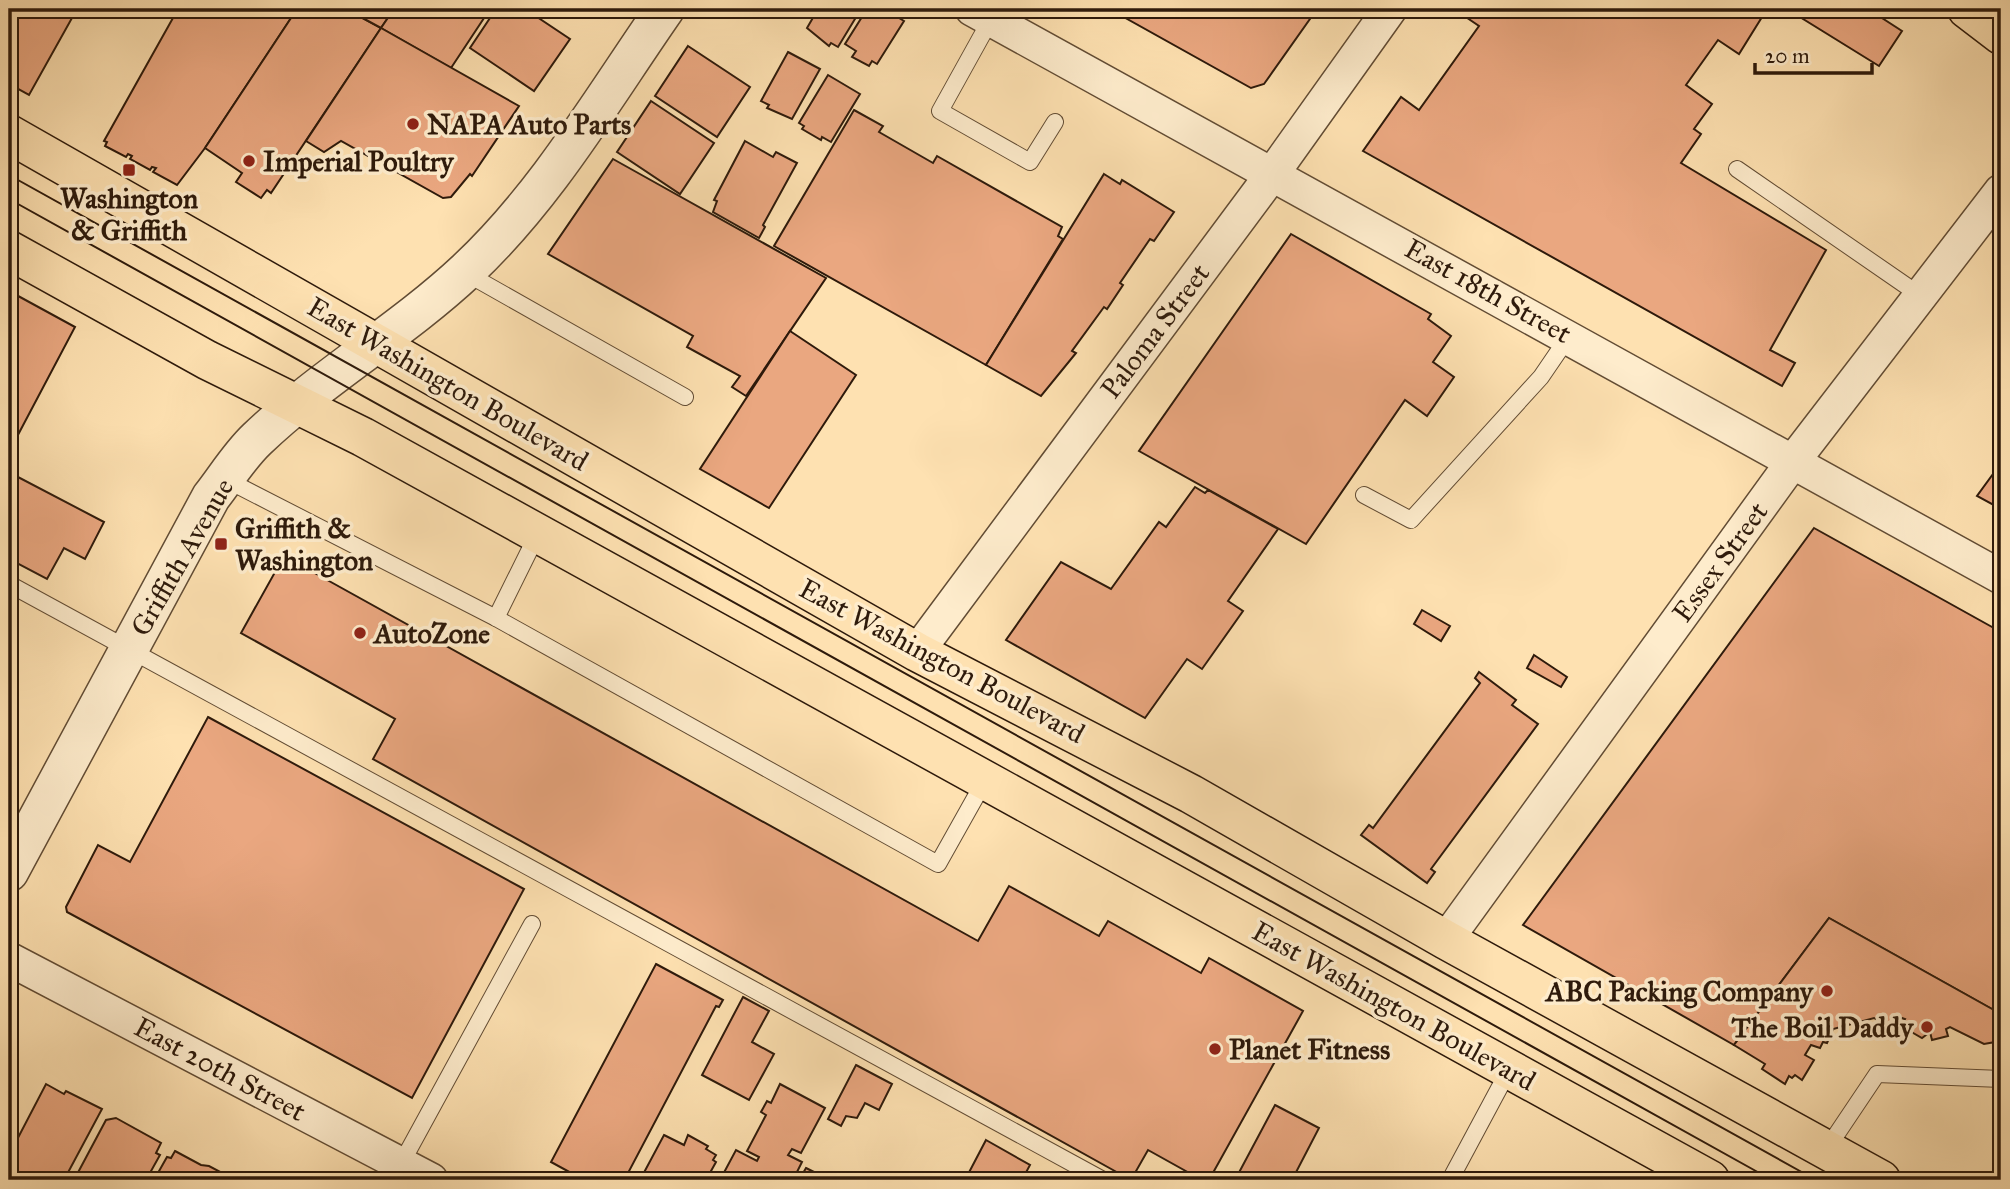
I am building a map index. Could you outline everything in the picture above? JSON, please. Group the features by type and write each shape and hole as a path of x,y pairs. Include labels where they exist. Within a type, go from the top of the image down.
{"main road":[{"path":"1967,9 2001,35"},
{"name":"East Washington Boulevard","path":"9,134 917,652 1191,794 1446,940 1881,1180"},
{"name":"East Washington Boulevard","path":"9,250 207,360 297,404 538,533 984,782 1710,1180"}],"street":[{"name":"Griffith Avenue","path":"9,872 212,497 225,479 256,440 297,404 377,344 464,272 504,234 533,201 665,9"},
{"name":"Paloma Street","path":"917,652 1273,173 1390,9"},
{"name":"East 18th Street","path":"982,14 1794,460 2001,577"},
{"name":"Essex Street","path":"1446,940 1794,460 2001,191"},
{"name":"East 20th Street","path":"9,959 431,1180"}],"lane":[{"path":"982,14 940,111 1030,162 1055,122"},
{"path":"1737,169 1921,296"},
{"path":"464,272 685,397"},
{"path":"1364,495 1410,520 1541,377 1569,336"},
{"path":"225,479 496,618 939,864 984,782"},
{"path":"496,618 538,533"},
{"path":"9,584 1103,1180"},
{"path":"401,1164 532,924"},
{"path":"1450,1180 1510,1068"},
{"path":"1826,1150 1877,1074 2001,1079"}],"building":[{"path":"9,9 77,9 29,95 9,84 9,49 14,39 9,36"},
{"path":"178,9 297,9 205,148 177,185 153,172 156,168 152,167 150,170 130,159 132,156 128,154 126,157 105,146 107,142 104,141"},
{"path":"297,9 346,9 381,28 271,193 267,190 261,198 236,182 242,173 205,148"},
{"path":"346,9 394,9 381,28"},
{"path":"394,9 490,9 451,68 381,28"},
{"path":"496,9 525,9 570,39 534,91 470,48"},
{"path":"818,9 861,9 838,47 831,43 829,46 807,28"},
{"path":"867,9 884,9 904,21 877,64 872,61 869,66 852,57 856,51 845,44"},
{"path":"1317,9 1264,84 1251,88 1113,11"},
{"path":"1454,9 1767,9 1739,54 1718,40 1686,85 1712,104 1694,129 1701,134 1681,163 1826,250 1770,350 1795,363 1782,386 1363,151 1401,97 1419,110 1479,26"},
{"path":"1787,9 1868,9 1902,31 1879,66"},
{"name":"NAPA Auto Parts","path":"381,28 519,106 472,176 470,174 451,197 443,198 341,141 324,152 306,141"},
{"path":"688,46 750,87 717,137 655,96"},
{"path":"788,52 820,69 792,119 767,108 769,105 761,101"},
{"path":"828,75 860,94 831,142 822,137 821,140 802,129 804,126 799,123"},
{"path":"651,101 714,143 680,194 617,152"},
{"path":"854,110 883,126 879,132 933,163 937,156 1062,227 1058,236 1063,239 986,365 774,246"},
{"path":"745,141 773,157 776,152 797,163 763,225 765,227 759,238 713,212 717,201 714,200"},
{"path":"613,159 826,278 746,396 732,387 740,376 687,347 693,336 548,254"},
{"path":"1104,174 1120,184 1122,180 1174,212 1154,241 1150,239 1120,283 1123,285 1107,309 1104,307 1072,351 1076,353 1041,396 986,365"},
{"path":"1291,234 1431,314 1428,319 1451,336 1433,362 1454,377 1427,416 1405,400 1306,544 1139,451"},
{"path":"9,291 75,327 10,450 16,476 104,522 85,559 64,548 47,579 9,559"},
{"path":"790,331 856,375 769,508 700,469"},
{"path":"2001,463 2001,509 1977,496"},
{"path":"1195,487 1205,493 1208,490 1278,529 1228,601 1243,611 1202,669 1187,659 1145,718 1006,640 1061,562 1111,589 1159,522 1166,527"},
{"path":"1814,528 2001,632 2001,1014 1829,918 1734,1045 1523,925"},
{"path":"284,556 978,941 1009,886 1099,936 1108,921 1201,973 1209,958 1303,1011 1209,1180 1202,1180 1148,1150 1131,1180 373,759 395,719 241,633"},
{"path":"1422,610 1450,626 1441,641 1414,624"},
{"path":"1534,655 1567,677 1561,687 1527,668"},
{"path":"1479,672 1516,700 1512,705 1538,724 1431,869 1435,872 1427,883 1361,835 1369,825 1373,828 1480,683 1475,678"},
{"path":"208,717 524,889 412,1098 67,912 66,907 98,845 130,862"},
{"path":"1829,918 2001,1014 2001,1030 1995,1042 1984,1044 1950,1027 1946,1029 1948,1036 1932,1040 1930,1032 1922,1038 1901,1026 1905,1019 1902,1018 1897,1026 1889,1022 1887,1026 1874,1018 1833,1029 1827,1043 1823,1042 1820,1048 1811,1045 1805,1055 1814,1060 1802,1080 1795,1075 1792,1078 1789,1076 1785,1084 1762,1069 1765,1064 1734,1045"},
{"path":"656,964 723,1000 719,1007 716,1006 628,1173 630,1175 627,1180 584,1180 551,1162"},
{"path":"743,997 769,1011 752,1042 774,1054 749,1100 702,1075"},
{"path":"856,1065 892,1084 879,1110 865,1103 857,1118 846,1116 841,1126 828,1119"},
{"path":"46,1084 102,1109 64,1180 20,1180 23,1175 9,1168 9,1155"},
{"path":"780,1084 825,1108 801,1153 792,1149 788,1155 802,1162 793,1180 720,1180 736,1150 757,1161 759,1157 747,1151 766,1115 761,1112 767,1101 771,1103"},
{"path":"1275,1105 1319,1128 1292,1180 1235,1180"},
{"path":"116,1118 161,1143 156,1153 160,1155 146,1180 74,1180 106,1120"},
{"path":"664,1135 684,1145 688,1135 708,1146 706,1149 716,1155 713,1160 716,1162 706,1180 640,1180"},
{"path":"986,1140 1030,1165 1022,1180 965,1180"},
{"path":"175,1151 230,1177 228,1180 154,1180 167,1157 171,1158"},
{"path":"806,1168 830,1180 799,1180"}],"tram line":[{"path":"9,175 1816,1180"},
{"path":"9,199 1772,1180"}],"place":[{"name":"NAPA Auto Parts","path":"413,124"},
{"name":"Imperial Poultry","path":"249,161"},
{"name":"Washington & Griffith","path":"129,170"},
{"name":"Griffith & Washington","path":"221,544"},
{"name":"AutoZone","path":"360,633"},
{"name":"ABC Packing Company","path":"1827,991"},
{"name":"The Boil Daddy","path":"1927,1027"},
{"name":"Planet Fitness","path":"1215,1049"}]}
